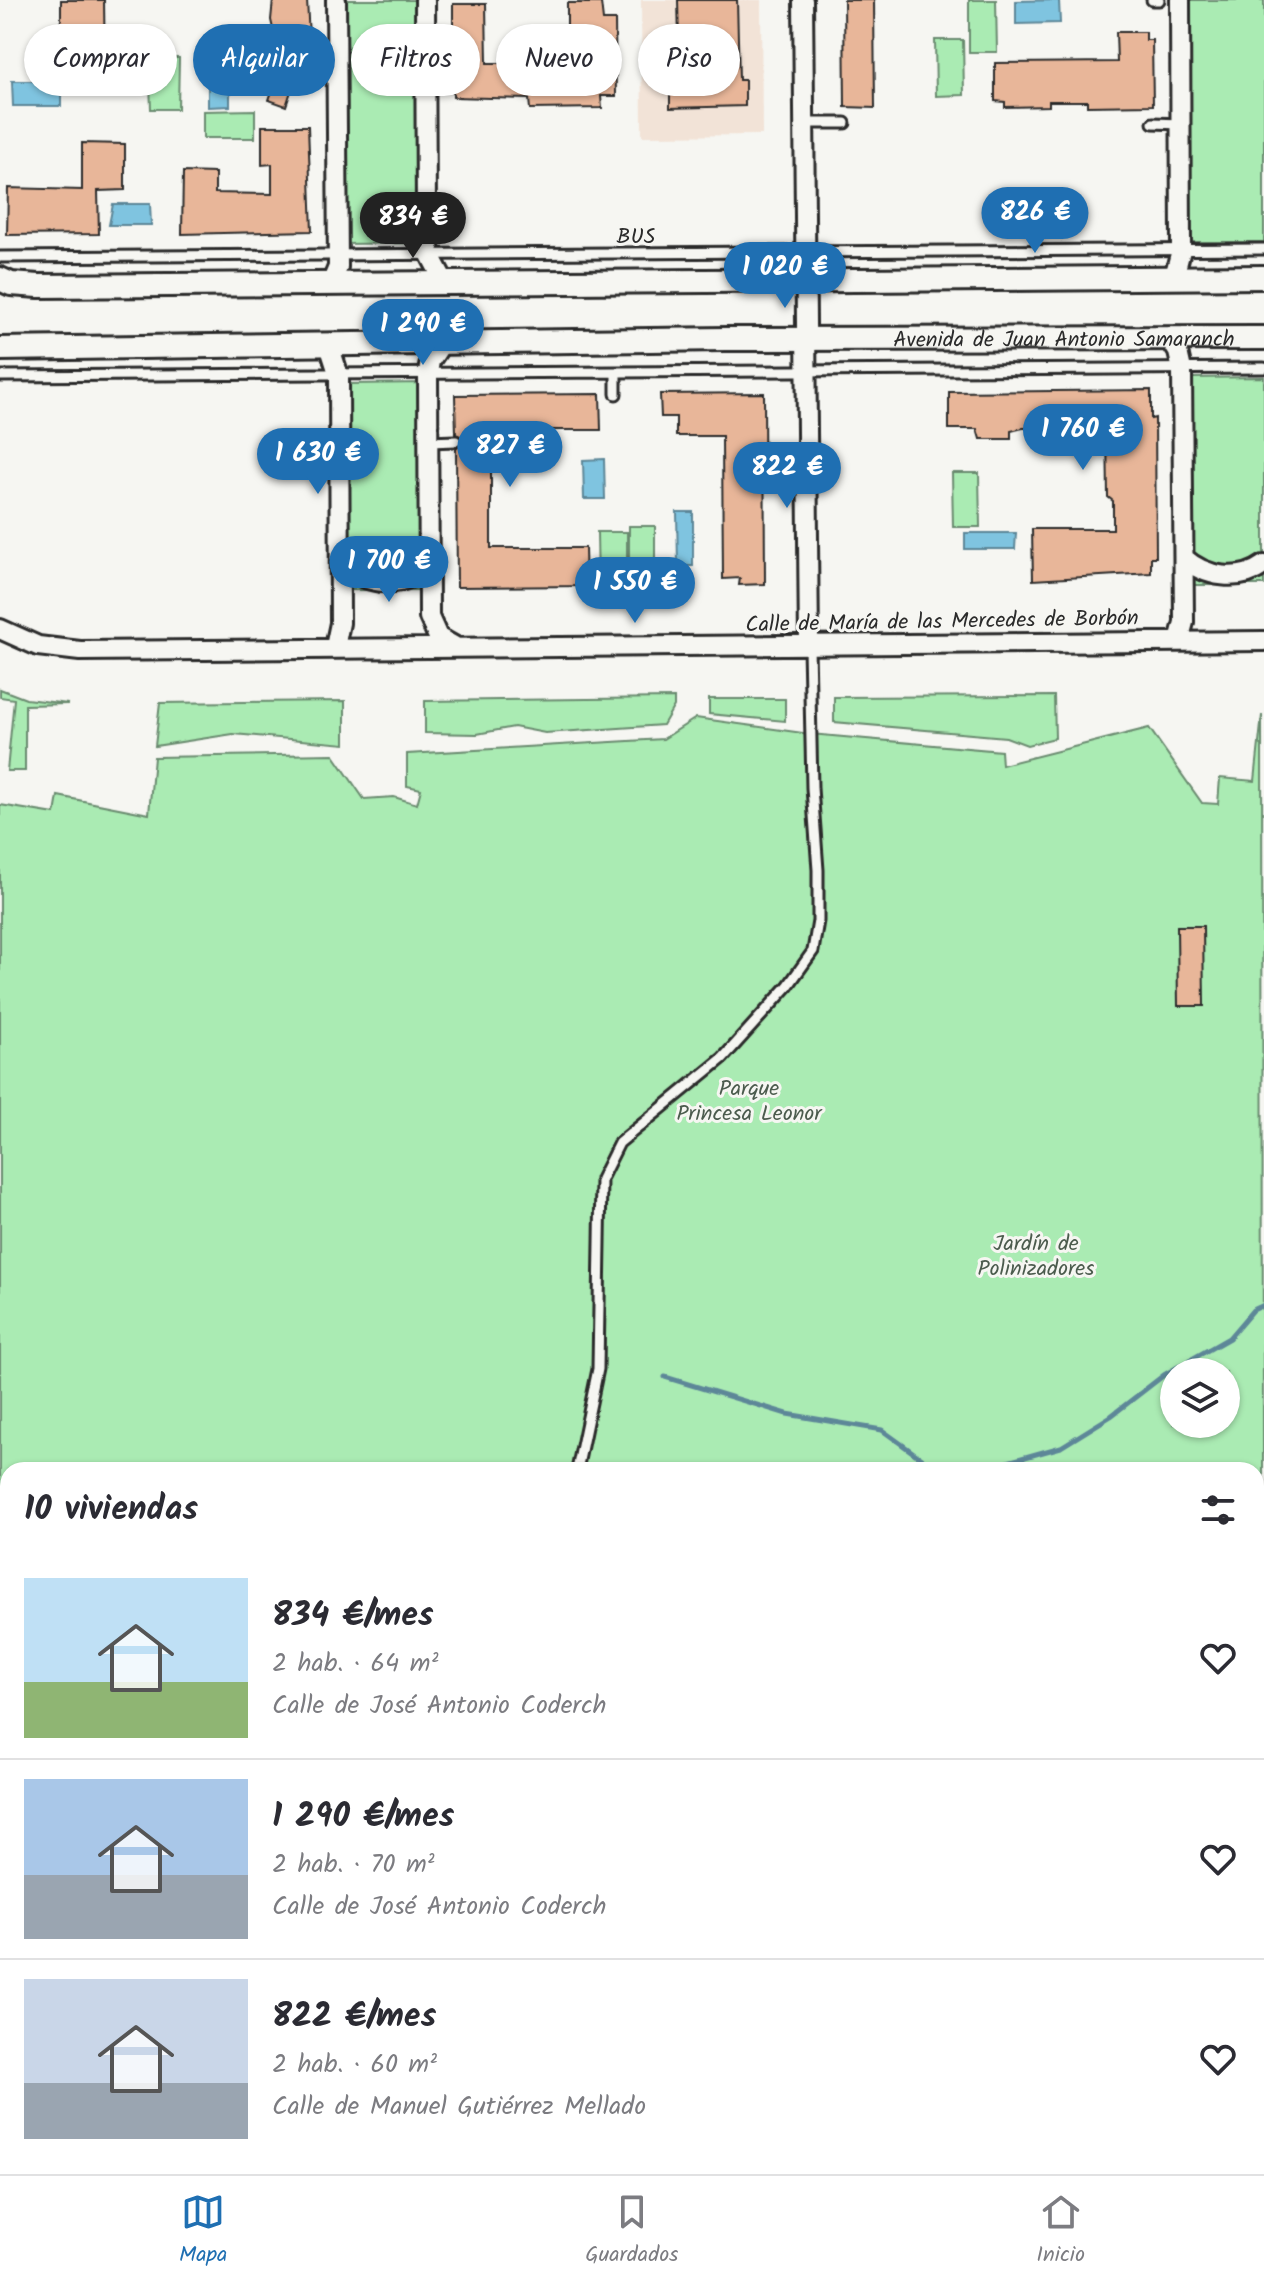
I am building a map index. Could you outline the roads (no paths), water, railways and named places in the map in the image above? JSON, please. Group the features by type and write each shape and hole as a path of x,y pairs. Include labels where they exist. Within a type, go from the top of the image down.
{"street":[{"path":"331,284 338,256 336,0"},
{"path":"425,0 430,255 445,283"},
{"path":"803,0 809,646"},
{"path":"1174,277 1181,250 1180,0"},
{"path":"3,265 11,284 39,286 1264,277"},
{"name":"Avenida de Juan Antonio Samaranch","path":"2,349 806,339 1264,338"},
{"path":"1170,339 1178,352 1182,370 1184,622 1179,641"},
{"path":"442,343 430,361 428,373 429,562 432,628 454,646"},
{"path":"329,345 339,376 340,623 335,647"},
{"path":"1184,558 1195,568 1217,575 1245,573 1264,565"},
{"path":"340,565 355,576 388,583 418,575 429,562"},
{"name":"Calle de María de las Mercedes de Borbón","path":"0,629 38,646 80,651 1264,641"}],"lane":[{"path":"1152,0 1159,0"},
{"path":"805,123 845,123"},
{"path":"1153,123 1181,124"},
{"name":"BUS","path":"3,265 338,256 1264,249"},
{"path":"0,376 1264,368"},
{"path":"616,374 616,394"},
{"path":"429,442 456,441"},
{"path":"579,1462 598,1369 601,1179 619,1143 723,1058 788,986 813,951 818,921 818,870 812,788 809,646"}],"water":[{"path":"1059,0 1060,23 1016,24 1016,1"},
{"path":"12,81 24,81 24,96 61,96 61,106 13,106"},
{"path":"208,96 230,96 230,106 208,107"},
{"path":"113,204 150,204 151,225 109,225"},
{"path":"604,459 605,499 584,499 583,460"},
{"path":"677,512 693,512 693,566 678,566"},
{"path":"965,533 1016,533 1015,549 965,549"}],"waterway":[{"path":"1008,1462 1061,1447 1111,1416 1164,1375 1229,1338 1253,1310 1264,1305"},
{"path":"665,1377 787,1414 882,1430 926,1462"}],"park label":[{"name":"Parque Princesa Leonor","path":"749,1100"},
{"name":"Jardín de Polinizadores","path":"1036,1254"}]}
